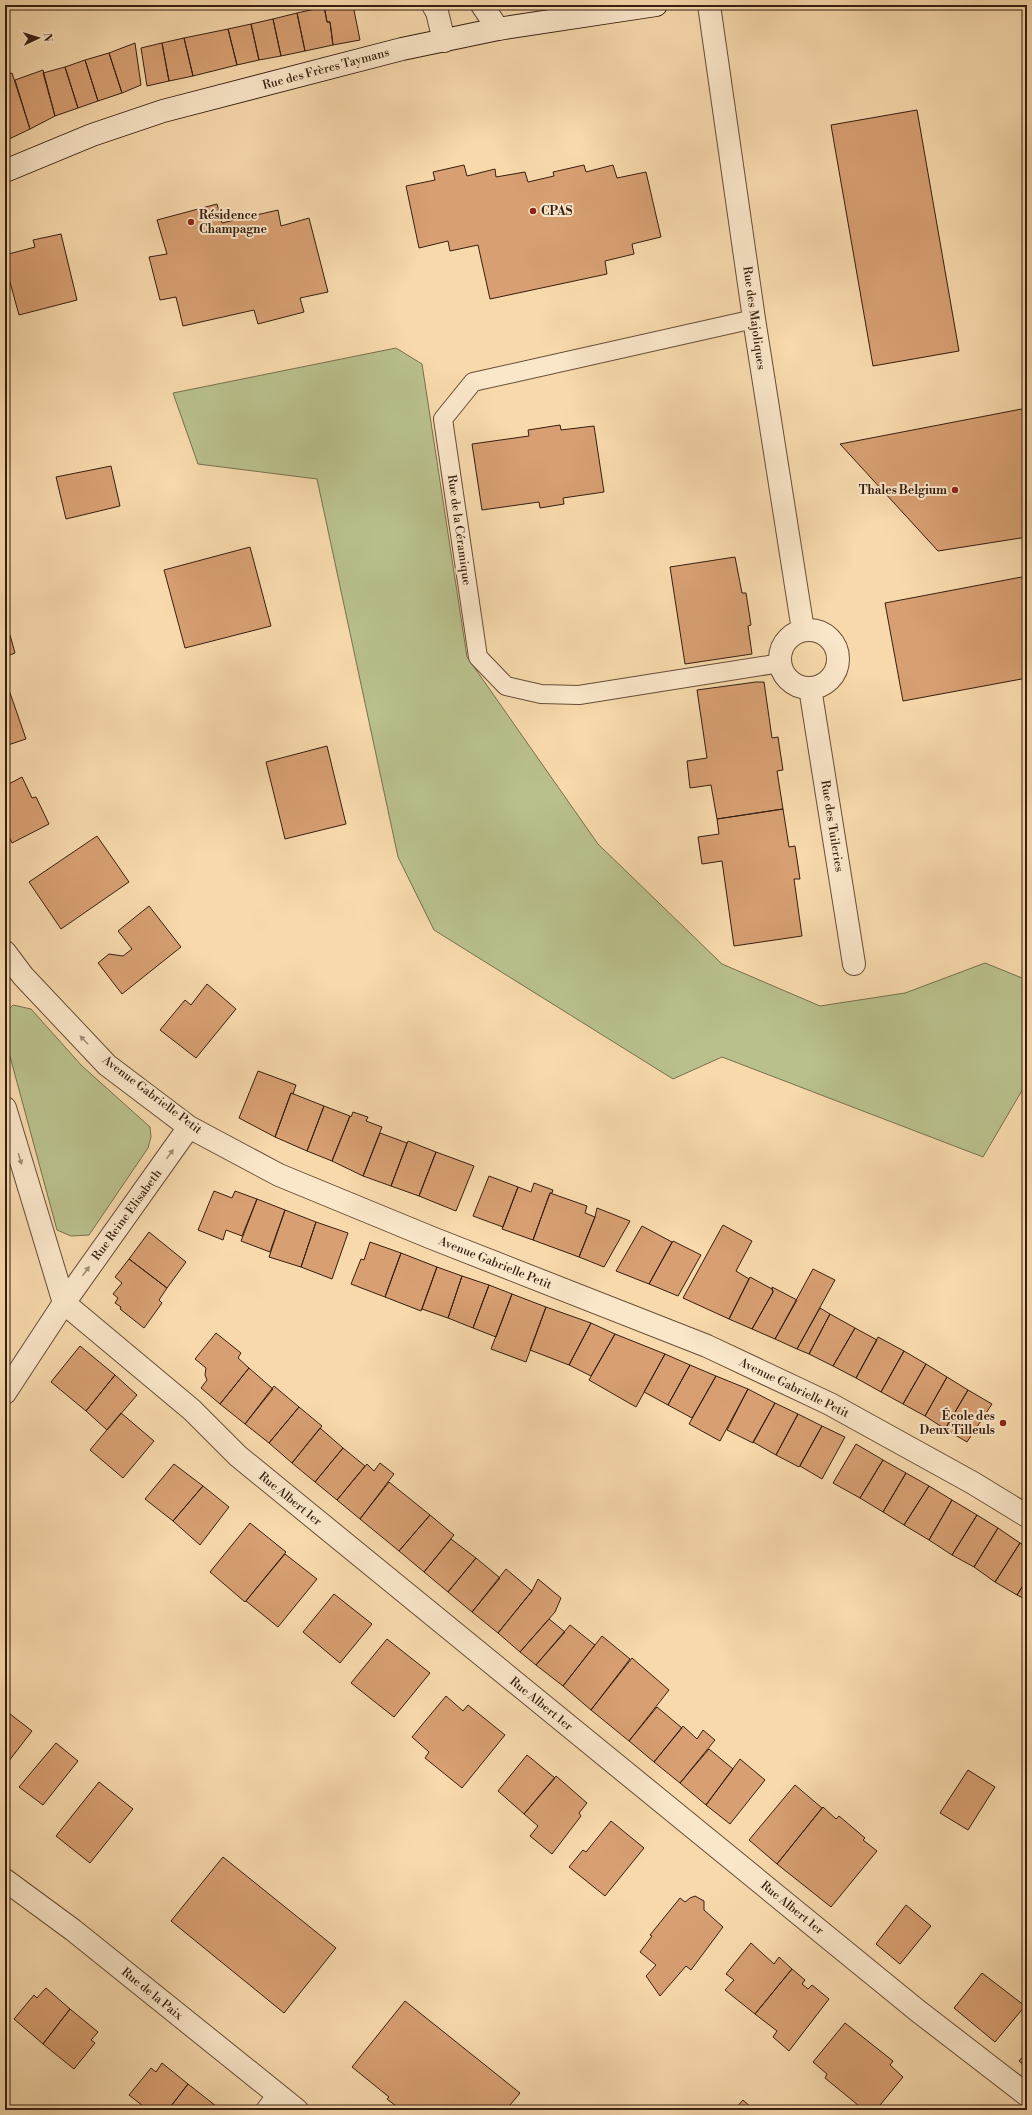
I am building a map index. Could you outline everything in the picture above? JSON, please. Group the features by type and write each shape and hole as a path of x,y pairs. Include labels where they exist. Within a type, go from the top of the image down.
{"street":[{"path":"433,5 437,12 444,41"},
{"path":"482,5 498,29"},
{"name":"Rue des Frères Taymans","path":"5,171 92,135 163,111 402,50 498,29 656,5"},
{"name":"Rue des Majoliques","path":"709,5 754,320 803,630"},
{"path":"803,630 813,630 824,633 832,640 838,655 836,671 830,680 821,686 810,688 800,686 791,681 784,673 781,663 781,652 785,642 793,635 803,630"},
{"name":"Rue des Tuileries","path":"810,688 854,964"},
{"name":"Avenue Gabrielle Petit","path":"5,952 23,976 107,1064 189,1127 279,1175 715,1350 830,1404 973,1483 1027,1516"},
{"path":"5,1108 64,1303"},
{"name":"Rue Reine Elisabeth","path":"5,1393 64,1303 189,1127"},
{"name":"Rue Albert 1er","path":"64,1303 192,1410 244,1462 911,2006 1027,2095"},
{"name":"Rue de la Paix","path":"5,1880 78,1934 271,2102 297,2110"}],"lane":[{"name":"Rue de la Céramique","path":"754,320 473,382 443,420 478,657 506,686 541,694 579,695 781,663"}],"green space":[{"path":"396,348 422,364 467,657 598,844 722,964 820,1006 905,993 985,963 1027,980 1027,1082 983,1157 722,1057 673,1079 434,930 398,857 317,479 198,464 173,393"},
{"path":"13,1005 31,1009 82,1066 150,1127 151,1137 148,1148 89,1235 71,1236 57,1230 5,1038 5,1013"}],"building":[{"path":"324,5 353,5 360,40 333,45 330,22 327,22"},
{"path":"324,7 327,22 330,22 333,45 305,51 297,13"},
{"path":"297,13 305,51 281,56 273,19"},
{"path":"273,19 281,56 259,60 251,24"},
{"path":"251,24 259,60 237,65 228,29"},
{"path":"228,29 237,65 193,76 184,38"},
{"path":"184,38 193,76 169,81 162,43"},
{"path":"135,43 141,85 122,93 109,53"},
{"path":"162,43 169,81 147,86 141,48"},
{"path":"109,53 122,93 98,101 85,60"},
{"path":"85,60 98,101 78,108 65,67"},
{"path":"65,67 78,108 55,116 43,73"},
{"path":"43,70 55,116 30,129 15,80"},
{"path":"12,73 30,129 5,141 5,75"},
{"path":"917,110 959,351 873,366 831,125"},
{"name":"CPAS","path":"464,165 467,176 495,169 496,177 525,172 528,182 554,176 553,172 584,165 586,172 613,165 617,178 646,172 661,237 632,244 634,254 605,261 607,274 490,299 478,245 450,251 448,241 419,248 406,186 435,180 433,172"},
{"path":"217,204 222,223 278,210 281,226 309,218 328,292 300,298 304,312 258,324 254,310 183,326 176,297 160,300 149,257 167,254 157,220"},
{"path":"61,234 77,300 19,315 5,264 5,255 35,247 33,240"},
{"name":"Thales Belgium","path":"1027,408 1027,537 938,551 840,444"},
{"path":"560,425 561,430 594,426 604,492 563,498 564,504 540,508 539,502 482,510 472,444 529,436 528,430"},
{"path":"111,466 120,506 66,519 56,477"},
{"path":"250,547 271,626 185,648 164,570"},
{"path":"735,557 742,593 746,593 751,625 748,626 752,654 685,664 670,567"},
{"path":"1027,576 1027,678 903,701 885,603"},
{"path":"10,635 15,653 5,657 5,636"},
{"path":"764,682 772,738 778,737 783,770 777,771 783,809 717,819 711,785 690,788 687,761 707,758 697,690"},
{"path":"9,690 26,739 5,746 5,691"},
{"path":"327,746 346,824 285,839 266,762"},
{"path":"22,777 32,798 36,797 49,824 12,843 5,829 5,786"},
{"path":"783,809 789,847 795,846 800,879 794,879 802,936 734,946 722,861 702,864 698,837 719,834 717,819"},
{"path":"97,836 129,882 61,929 29,882"},
{"path":"149,906 181,947 122,994 98,963 109,954 123,956 132,949 118,931"},
{"path":"207,984 236,1009 196,1058 160,1030 185,1000 191,1005"},
{"path":"258,1071 296,1085 293,1094 291,1093 275,1137 239,1118"},
{"path":"291,1093 324,1106 307,1151 275,1137"},
{"path":"324,1106 350,1116 332,1161 307,1151"},
{"path":"353,1112 368,1117 366,1121 382,1127 363,1176 332,1161"},
{"path":"380,1133 407,1143 391,1186 363,1176"},
{"path":"408,1141 436,1152 419,1196 391,1186"},
{"path":"436,1152 474,1166 456,1211 419,1196"},
{"path":"489,1176 518,1187 503,1227 473,1216"},
{"path":"534,1183 553,1190 552,1193 550,1193 533,1240 502,1229 518,1187 531,1192"},
{"path":"214,1191 232,1198 235,1191 257,1199 242,1236 226,1230 223,1240 198,1230"},
{"path":"550,1193 587,1206 585,1213 595,1217 579,1257 533,1240"},
{"path":"257,1199 285,1210 270,1252 241,1241"},
{"path":"597,1208 630,1221 604,1267 579,1257 595,1217"},
{"path":"285,1210 316,1222 301,1267 269,1257"},
{"path":"316,1222 348,1233 332,1279 301,1267"},
{"path":"723,1225 752,1241 736,1271 749,1279 729,1319 683,1298"},
{"path":"642,1226 672,1242 649,1284 616,1271"},
{"path":"149,1232 186,1262 167,1288 129,1259"},
{"path":"673,1241 701,1255 678,1296 649,1284"},
{"path":"370,1242 401,1253 385,1297 351,1284 361,1259 364,1260"},
{"path":"401,1253 437,1267 421,1311 385,1297"},
{"path":"129,1259 167,1288 159,1300 162,1303 144,1328 120,1309 121,1307 115,1303 118,1298 113,1294 122,1283 115,1277"},
{"path":"437,1267 462,1276 448,1318 422,1309"},
{"path":"813,1269 835,1280 797,1349 775,1339"},
{"path":"462,1276 489,1285 473,1328 448,1318"},
{"path":"750,1277 772,1289 773,1292 752,1329 729,1319"},
{"path":"489,1285 512,1294 496,1337 473,1328"},
{"path":"772,1287 797,1300 775,1339 752,1329 773,1292"},
{"path":"512,1294 546,1307 526,1362 491,1349"},
{"path":"546,1307 591,1323 569,1365 530,1350"},
{"path":"820,1308 830,1314 809,1354 797,1349"},
{"path":"830,1314 855,1328 833,1366 809,1354"},
{"path":"591,1323 615,1334 591,1376 569,1365"},
{"path":"855,1328 877,1340 856,1378 833,1366"},
{"path":"216,1333 241,1353 238,1358 249,1368 220,1404 201,1388 207,1380 205,1375 206,1368 195,1359"},
{"path":"615,1334 665,1354 636,1407 589,1380"},
{"path":"878,1337 904,1351 881,1392 856,1378"},
{"path":"80,1346 115,1375 86,1411 51,1382"},
{"path":"904,1351 926,1364 903,1404 881,1392"},
{"path":"665,1354 690,1365 668,1405 644,1392"},
{"path":"926,1364 947,1377 925,1416 903,1404"},
{"path":"690,1365 716,1376 692,1418 668,1405"},
{"path":"249,1368 273,1389 245,1424 220,1404"},
{"path":"115,1375 137,1395 107,1430 86,1411"},
{"path":"716,1376 748,1389 720,1441 689,1424"},
{"path":"947,1377 968,1390 945,1429 925,1416"},
{"path":"274,1386 299,1407 269,1443 245,1424"},
{"path":"748,1389 775,1403 753,1443 727,1430"},
{"path":"968,1390 992,1404 967,1442 945,1429"},
{"path":"775,1403 798,1414 776,1455 753,1442"},
{"path":"299,1407 322,1426 292,1463 269,1443"},
{"path":"121,1413 154,1441 123,1478 90,1450"},
{"path":"798,1414 822,1426 799,1467 776,1455"},
{"path":"822,1426 845,1437 822,1479 800,1466"},
{"path":"320,1428 343,1448 315,1482 292,1463"},
{"path":"856,1444 883,1460 860,1498 833,1483"},
{"path":"343,1448 365,1466 337,1500 315,1482"},
{"path":"883,1460 906,1473 883,1512 860,1498"},
{"path":"380,1463 394,1474 360,1519 337,1500 367,1464 374,1471"},
{"path":"174,1464 203,1486 173,1521 145,1499"},
{"path":"906,1473 929,1486 904,1525 883,1512"},
{"path":"389,1482 430,1515 399,1551 360,1519"},
{"path":"203,1486 229,1507 200,1545 173,1521"},
{"path":"929,1486 952,1500 929,1540 904,1525"},
{"path":"952,1500 977,1515 952,1555 929,1540"},
{"path":"430,1515 454,1535 424,1572 399,1551"},
{"path":"977,1515 998,1528 974,1567 952,1555"},
{"path":"250,1523 286,1552 245,1602 210,1572"},
{"path":"998,1528 1020,1543 995,1582 974,1567"},
{"path":"451,1539 476,1558 448,1592 424,1572"},
{"path":"1020,1543 1027,1547 1027,1579 1017,1595 995,1582"},
{"path":"285,1554 317,1579 278,1627 246,1601"},
{"path":"476,1558 500,1578 472,1612 448,1592"},
{"path":"506,1569 532,1591 498,1633 472,1612"},
{"path":"538,1579 561,1598 555,1612 520,1652 498,1633 532,1591"},
{"path":"1027,1579 1027,1600 1017,1595"},
{"path":"334,1594 372,1624 340,1663 303,1632"},
{"path":"549,1619 565,1632 536,1665 520,1652"},
{"path":"570,1625 595,1645 563,1686 536,1665"},
{"path":"602,1636 630,1659 591,1710 563,1686"},
{"path":"387,1639 430,1673 394,1717 351,1683"},
{"path":"632,1658 669,1690 629,1741 591,1710"},
{"path":"446,1696 463,1711 468,1705 505,1735 462,1788 425,1758 429,1752 412,1737"},
{"path":"657,1707 682,1728 654,1762 629,1741"},
{"path":"5,1710 32,1731 5,1766"},
{"path":"683,1726 697,1739 703,1730 715,1740 680,1783 654,1762"},
{"path":"56,1743 78,1761 43,1805 19,1787"},
{"path":"709,1749 733,1769 706,1805 680,1783"},
{"path":"527,1755 555,1778 524,1814 498,1791"},
{"path":"740,1759 765,1780 730,1824 706,1805"},
{"path":"968,1770 995,1787 968,1830 940,1813"},
{"path":"556,1776 587,1803 579,1813 581,1816 552,1854 530,1836 538,1826 524,1814"},
{"path":"99,1782 133,1809 90,1863 56,1836"},
{"path":"795,1785 822,1808 777,1864 749,1840"},
{"path":"823,1807 836,1819 839,1816 865,1838 863,1840 877,1851 831,1907 777,1864"},
{"path":"611,1821 644,1848 605,1896 569,1867 583,1850 586,1852"},
{"path":"223,1857 336,1948 284,2013 171,1921"},
{"path":"695,1896 704,1901 704,1910 723,1927 691,1970 686,1966 660,1996 646,1976 656,1965 640,1952 652,1936 650,1935 680,1898 685,1902"},
{"path":"906,1905 931,1926 900,1964 876,1944"},
{"path":"751,1943 774,1964 779,1957 792,1969 755,2014 725,1990 734,1980 726,1974"},
{"path":"792,1969 805,1980 802,1984 808,1989 812,1985 829,1999 789,2051 773,2037 777,2031 755,2014"},
{"path":"982,1973 1025,2006 995,2042 954,2008"},
{"path":"46,1988 70,2009 43,2044 14,2019 34,1995 37,1998"},
{"path":"405,2001 520,2093 506,2110 401,2110 387,2099 389,2097 352,2067"},
{"path":"70,2009 98,2032 91,2040 95,2043 74,2069 43,2044"},
{"path":"845,2023 893,2061 890,2065 903,2077 876,2110 864,2110 825,2078 827,2074 813,2062"},
{"path":"1027,2052 1027,2068 1019,2061"},
{"path":"162,2063 188,2084 168,2110 148,2110 129,2095 151,2068 156,2072"},
{"path":"188,2084 216,2106 212,2110 168,2110"},
{"path":"743,2100 753,2109 734,2110"}],"place":[{"name":"CPAS","path":"533,211"},
{"name":"Résidence Champagne","path":"191,222"},
{"name":"Thales Belgium","path":"955,490"},
{"name":"École des Deux Tilleuls","path":"1003,1423"}]}
